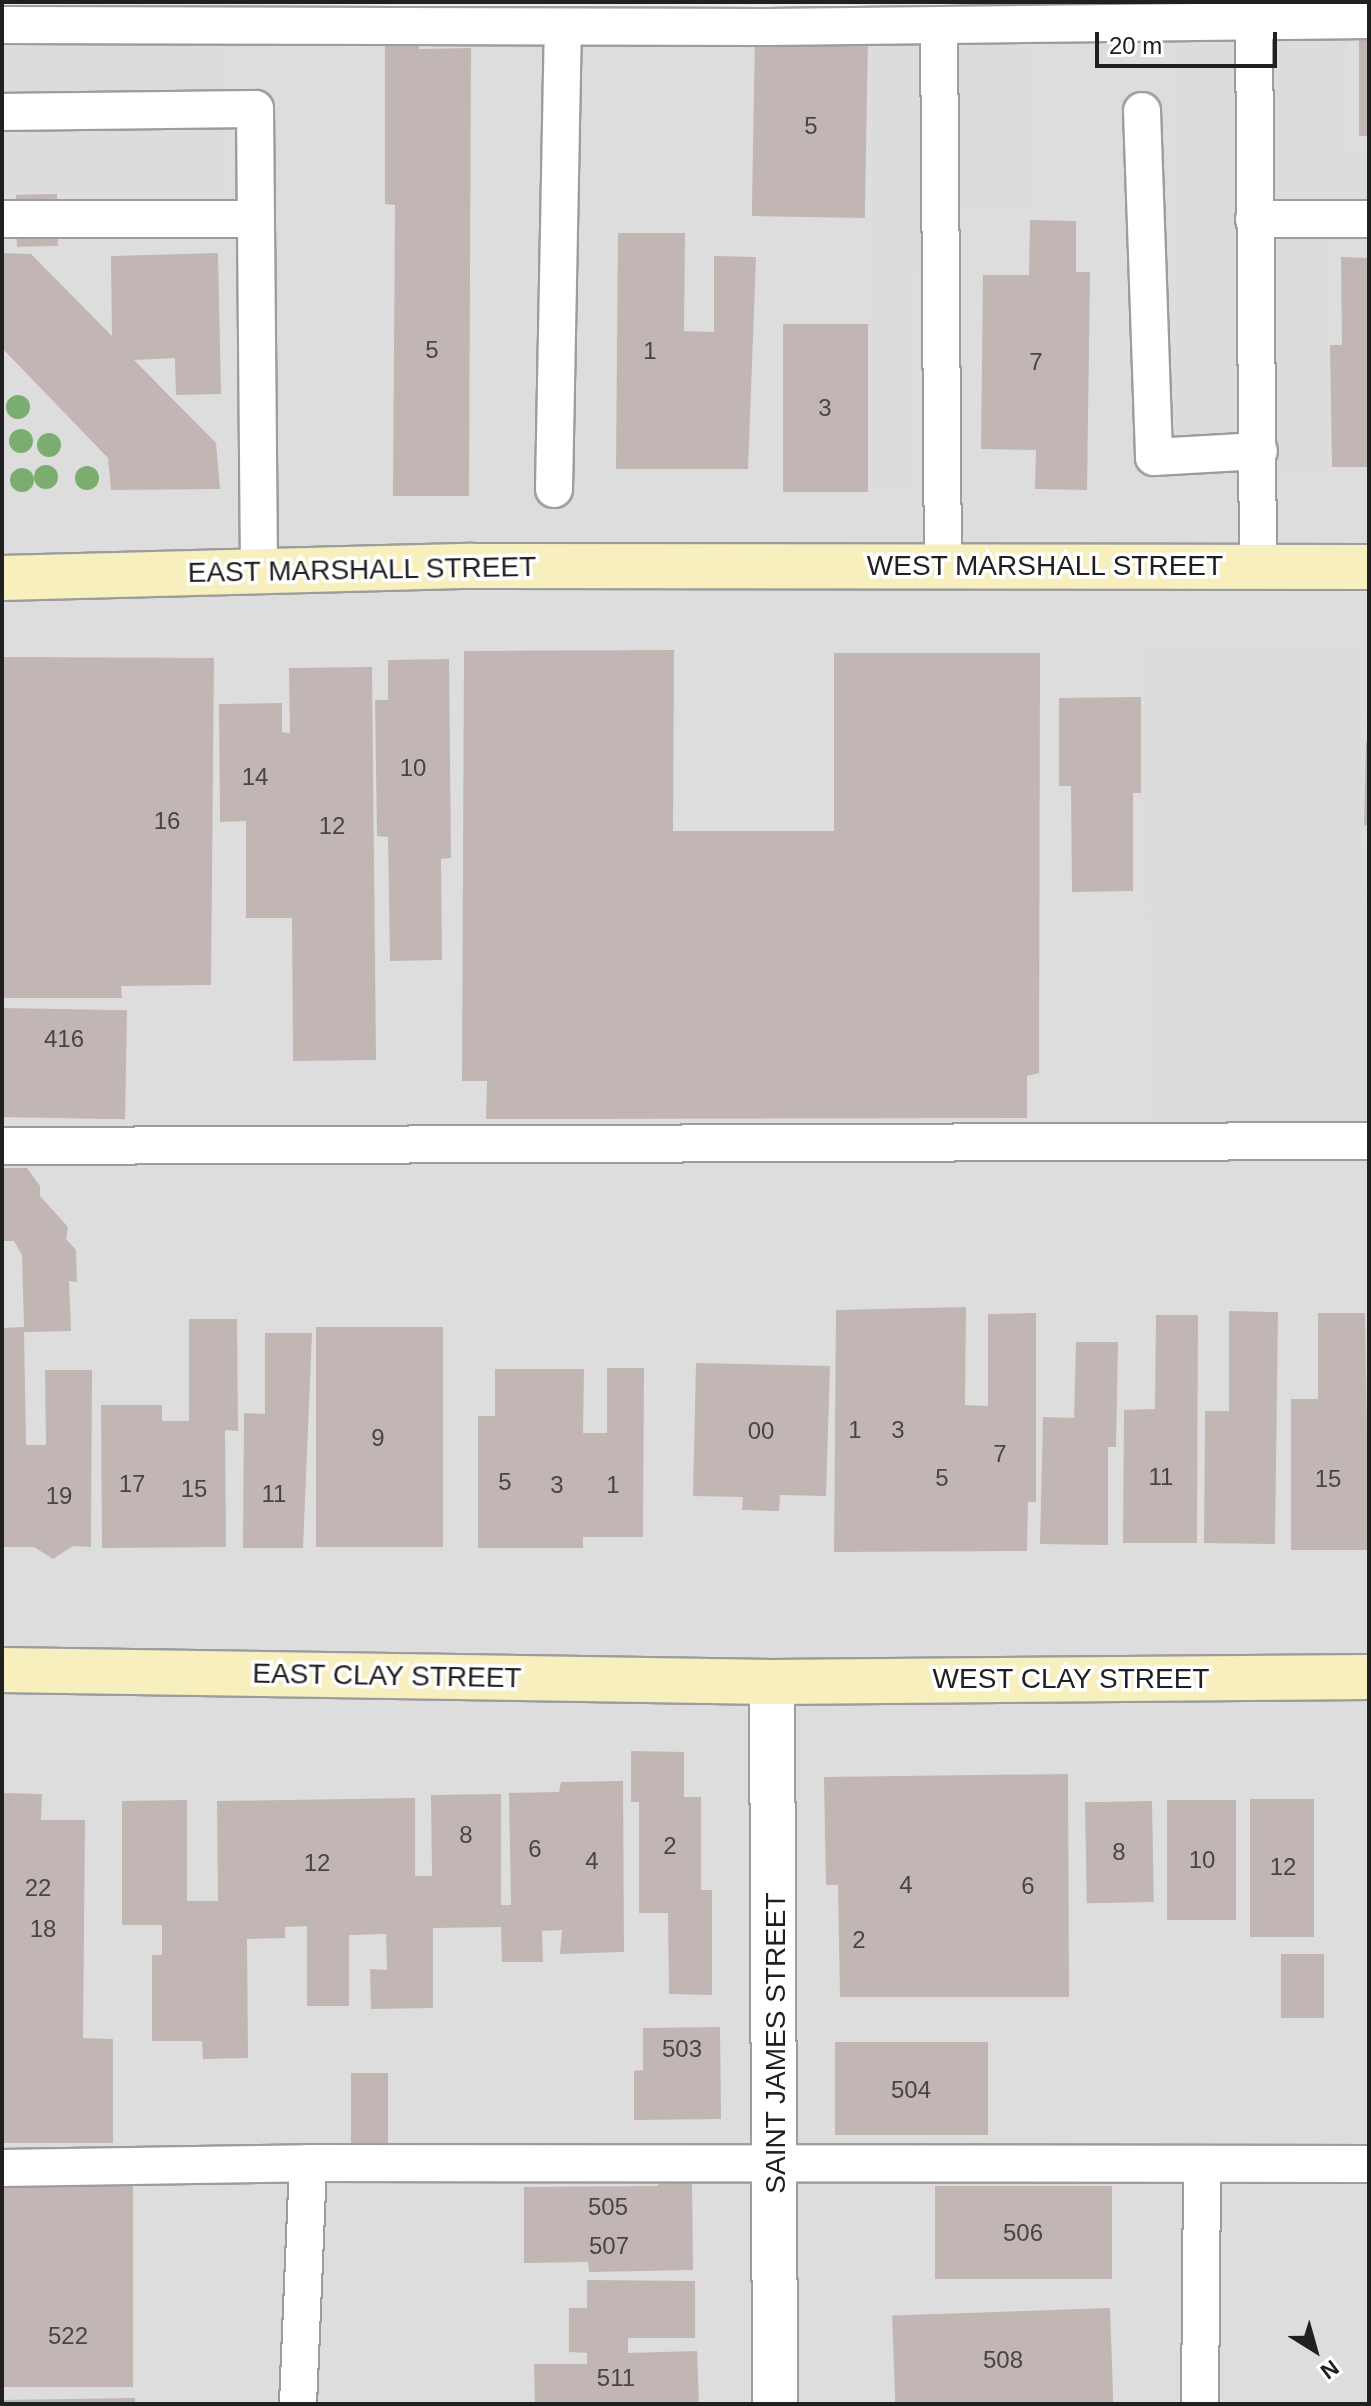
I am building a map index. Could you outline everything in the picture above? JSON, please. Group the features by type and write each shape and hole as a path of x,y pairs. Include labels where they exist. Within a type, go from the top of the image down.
{"street":[{"name":"EAST MARSHALL STREET","path":"2,578 721,565"},
{"name":"WEST MARSHALL STREET","path":"721,565 1369,567"},
{"name":"EAST CLAY STREET","path":"2,1670 772,1682"},
{"name":"WEST CLAY STREET","path":"772,1682 1369,1677"},
{"name":"SAINT JAMES STREET","path":"772,1682 778,2165 775,2404"}],"lane":[{"path":"2,25 563,27 1369,20"},
{"path":"1254,21 1258,566"},
{"path":"939,25 943,566"},
{"path":"554,489 563,27"},
{"path":"2,112 255,109 259,571"},
{"path":"1142,111 1154,457 1259,451"},
{"path":"2,219 254,219"},
{"path":"1254,219 1369,219"},
{"path":"2,1146 1369,1141"},
{"path":"298,2404 308,2163"},
{"path":"2,2168 308,2163 1369,2164"},
{"path":"1200,2404 1202,2164"}],"shaded area":[{"path":"1347,21 1346,150 1369,150 1369,240 1326,241 1326,473 1178,473 1178,22"},
{"path":"872,25 1036,25 1035,210 917,210 915,487 870,487"},
{"path":"2,36 1369,36 1369,2404 2,2404"},
{"path":"2,47 224,47 224,191 2,191"},
{"path":"1359,645 1367,1124 1151,1128 1143,649"}],"building":[{"path":"1359,31 1369,31 1369,136 1359,136"},
{"path":"755,35 868,37 865,218 752,216"},
{"path":"385,40 419,40 419,49 471,48 469,496 393,496 395,205 385,204"},
{"path":"57,194 58,246 17,247 16,195"},
{"path":"1030,220 1076,221 1076,272 1090,272 1087,490 1035,489 1036,450 981,449 983,275 1029,275"},
{"path":"618,233 685,233 684,331 714,332 714,256 756,257 748,469 616,469"},
{"path":"2,253 31,254 112,336 111,256 218,253 221,394 176,395 175,358 134,360 216,443 220,489 111,490 108,458 2,348"},
{"path":"1341,257 1369,258 1369,467 1332,467 1330,345 1342,345"},
{"path":"783,324 868,324 868,492 783,492"},
{"path":"674,650 673,831 834,831 834,653 1040,653 1039,1073 1027,1076 1027,1118 486,1119 487,1081 462,1081 464,651"},
{"path":"2,657 214,658 211,985 121,986 122,998 2,998"},
{"path":"449,659 451,858 441,859 442,960 390,961 388,837 377,836 375,700 388,700 388,660"},
{"path":"372,667 376,1060 293,1061 292,918 246,918 246,821 220,822 219,704 282,703 282,732 290,733 289,668"},
{"path":"1141,697 1141,793 1133,793 1133,891 1072,892 1071,786 1059,786 1059,698"},
{"path":"1366,741 1369,741 1369,826 1364,825"},
{"path":"2,1008 127,1010 125,1119 2,1117"},
{"path":"2,1168 27,1168 40,1186 40,1196 68,1227 66,1239 76,1250 77,1282 69,1281 71,1331 24,1332 26,1445 46,1445 45,1370 92,1370 91,1547 73,1546 53,1559 34,1547 2,1547 2,1328 24,1327 22,1255 14,1241 2,1241"},
{"path":"966,1307 965,1405 988,1406 988,1314 1036,1313 1036,1502 1028,1502 1027,1551 834,1552 836,1310"},
{"path":"1229,1311 1278,1312 1275,1544 1204,1543 1205,1411 1229,1411"},
{"path":"1318,1313 1365,1313 1369,1550 1291,1550 1291,1399 1318,1399"},
{"path":"1156,1315 1198,1315 1197,1543 1123,1543 1124,1410 1155,1409"},
{"path":"189,1319 237,1319 238,1431 225,1430 226,1547 102,1548 101,1405 162,1405 162,1421 189,1421"},
{"path":"316,1327 443,1327 443,1547 316,1547"},
{"path":"265,1333 312,1333 303,1548 243,1548 244,1413 265,1414"},
{"path":"1076,1342 1118,1342 1116,1447 1108,1447 1108,1545 1040,1544 1043,1417 1074,1418"},
{"path":"696,1363 830,1366 826,1496 780,1495 779,1511 742,1510 743,1497 693,1496"},
{"path":"607,1368 644,1368 643,1537 583,1537 583,1548 478,1548 478,1416 495,1416 495,1369 584,1369 583,1433 607,1433"},
{"path":"631,1751 684,1752 684,1797 701,1797 701,1890 712,1890 712,1995 669,1994 668,1913 639,1913 639,1802 631,1802"},
{"path":"1068,1774 1069,1997 840,1997 838,1885 826,1885 824,1777"},
{"path":"623,1781 624,1952 560,1954 562,1930 542,1931 543,1962 502,1962 501,1927 433,1928 433,2008 371,2009 370,1969 387,1970 386,1934 349,1935 349,2006 307,2006 307,1926 285,1927 285,1938 247,1939 248,2058 203,2059 202,2041 152,2041 152,1955 162,1955 162,1925 122,1925 122,1801 187,1800 187,1901 218,1901 217,1801 415,1798 415,1876 432,1876 431,1795 501,1794 501,1905 511,1905 509,1793 559,1792 561,1782"},
{"path":"2,1793 42,1794 41,1820 85,1820 83,2038 113,2039 113,2143 2,2143"},
{"path":"1250,1799 1314,1799 1314,1937 1250,1937"},
{"path":"1167,1800 1236,1800 1236,1920 1167,1920"},
{"path":"1152,1801 1154,1902 1087,1903 1085,1802"},
{"path":"1281,1954 1324,1954 1324,2018 1281,2018"},
{"path":"720,2027 721,2119 634,2120 634,2071 643,2070 643,2028"},
{"path":"835,2042 988,2042 988,2135 835,2135"},
{"path":"351,2073 388,2073 388,2143 351,2143"},
{"path":"692,2177 693,2270 589,2272 588,2262 524,2263 524,2187 658,2186 658,2178"},
{"path":"2,2180 133,2180 133,2387 2,2387"},
{"path":"935,2186 1112,2186 1112,2279 935,2279"},
{"path":"587,2280 695,2281 695,2338 628,2338 628,2353 697,2351 699,2404 535,2404 534,2364 587,2364 587,2353 569,2352 569,2308 587,2308"},
{"path":"1110,2308 1113,2404 895,2404 892,2316"},
{"path":"135,2398 135,2404 2,2404 2,2400"}]}
